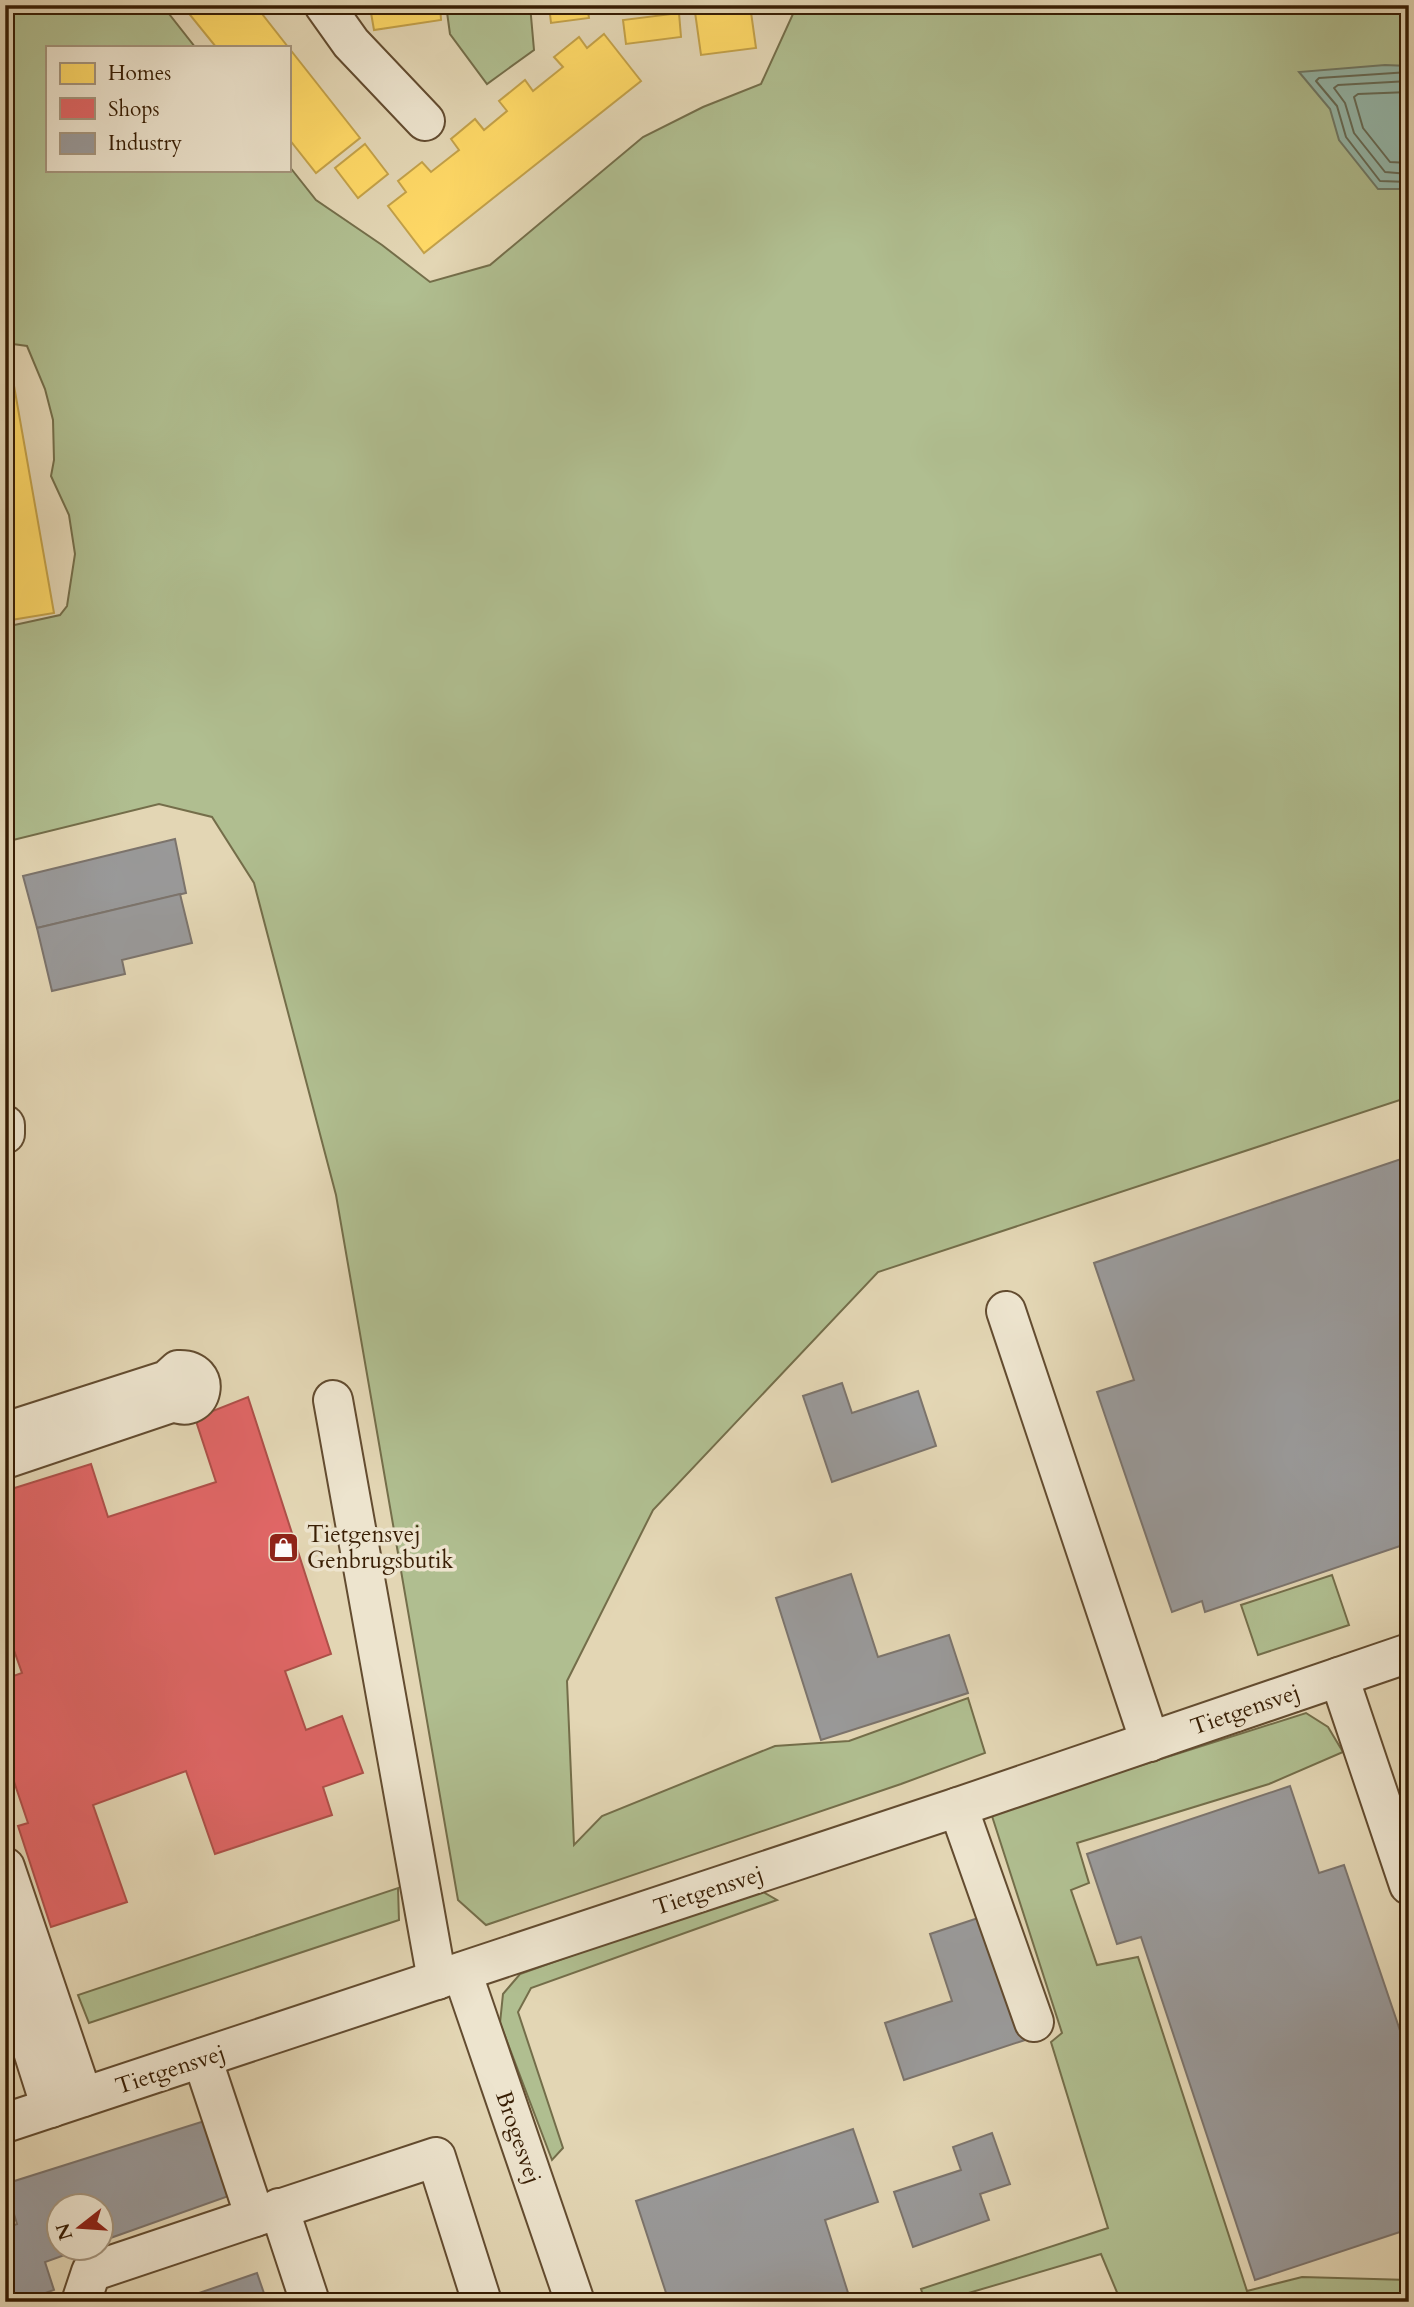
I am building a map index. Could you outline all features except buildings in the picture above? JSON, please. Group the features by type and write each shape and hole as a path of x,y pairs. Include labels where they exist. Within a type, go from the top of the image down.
{"street":[{"path":"324,5 351,43 425,121"},
{"path":"5,1125 5,1134"},
{"path":"1006,1311 1150,1742"},
{"path":"5,1432 167,1380 178,1370 195,1374 201,1384 199,1395 191,1403 179,1405 174,1402 5,1459"},
{"name":"Brogesvej","path":"333,1401 449,1976 575,2302"},
{"name":"Tietgensvej","path":"5,2123 958,1807 1409,1653"},
{"path":"1339,1676 1409,1885"},
{"path":"958,1807 1034,2022"},
{"path":"5,1867 67,2102"},
{"path":"5,1963 67,2102"},
{"path":"202,2058 267,2213 310,2302"},
{"path":"81,2302 91,2272 436,2157 482,2302"}],"green space":[{"path":"5,5 162,5 194,46 46,46 46,172 290,172 290,167 316,200 430,282 490,265 643,137 703,107 761,84 793,14 794,5 1409,5 1409,1097 878,1272 653,1510 567,1681 574,1845 602,1816 775,1746 849,1741 968,1698 985,1753 486,1925 458,1900 336,1195 254,883 212,817 159,804 5,842 5,627 60,615 67,606 75,554 69,515 51,476 54,460 53,420 45,389 27,346 5,343"},
{"path":"446,5 530,5 534,50 487,84 450,34"},
{"path":"1332,1575 1349,1625 1258,1655 1241,1605"},
{"path":"1306,1713 1328,1727 1343,1752 1269,1784 1077,1843 1089,1883 1071,1890 1097,1965 1138,1957 1247,2291 1302,2277 1409,2280 1409,2302 1121,2302 1101,2254 938,2302 925,2302 921,2289 1108,2228 1051,2042 1062,2033 991,1813"},
{"path":"398,1888 399,1920 89,2023 78,1995"},
{"path":"758,1889 777,1900 531,1988 518,2012 563,2148 552,2160 500,2023 503,1994 520,1974"}],"water":[{"path":"1385,65 1409,66 1409,189 1378,189 1339,140 1330,109 1299,72"}],"place":[{"name":"Tietgensvej Genbrugsbutik","path":"284,1547"}]}
